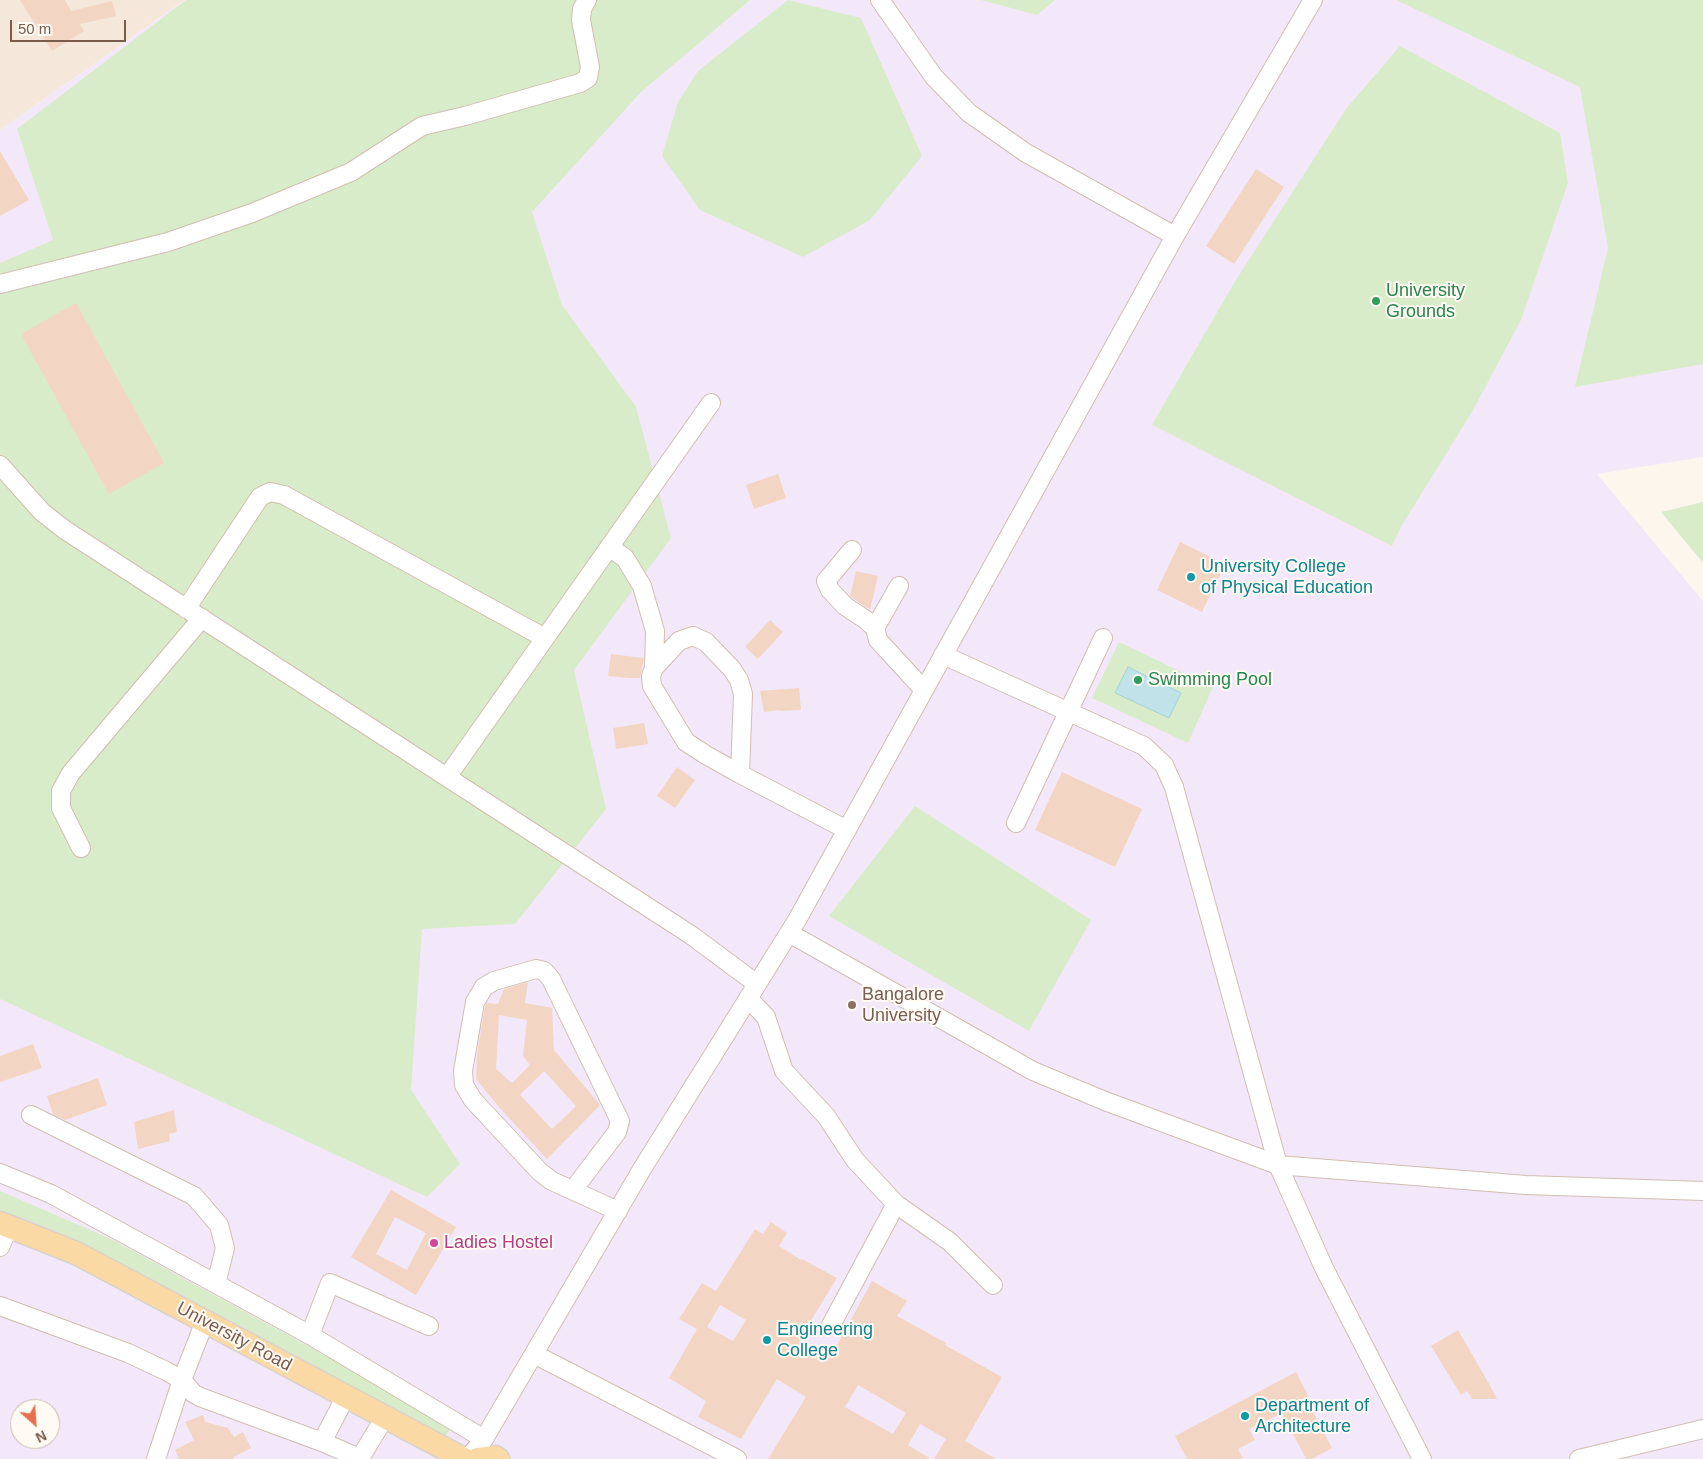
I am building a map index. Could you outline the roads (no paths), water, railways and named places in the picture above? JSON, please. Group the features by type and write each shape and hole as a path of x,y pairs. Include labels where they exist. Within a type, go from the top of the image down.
{"main road":[{"name":"University Road","path":"3,1232 76,1252 466,1459"},
{"path":"481,1449 498,1459"}],"street":[{"path":"0,284 168,242 252,213 351,172 422,126 465,116 580,83 588,78 590,67 581,20 582,9 587,0"},
{"path":"880,0 934,77 970,113 1026,153 1175,236"},
{"path":"466,1459 481,1449 618,1211 789,933 1175,236 1313,0"},
{"path":"447,777 711,403"},
{"path":"0,465 42,512 65,530 691,936 753,991 766,1017 784,1071 826,1116 855,1160 896,1204 950,1242 993,1285"},
{"path":"186,609 260,497 270,492 284,495 545,638"},
{"path":"609,547 624,558 642,586 654,631 652,686 686,742 740,774 847,830"},
{"path":"852,550 826,581 830,590 845,606 875,628 878,640 924,690"},
{"path":"875,628 899,586"},
{"path":"81,848 60,808 61,791 70,773 202,618"},
{"path":"654,668 679,641 693,636 706,642 732,669 739,680 743,694 740,774"},
{"path":"1016,823 1102,638"},
{"path":"943,656 1144,746 1164,765 1174,787 1278,1165 1324,1268 1422,1459"},
{"path":"789,933 1033,1071 1105,1101 1278,1165 1526,1185 1703,1191"},
{"path":"573,1190 617,1132 620,1121 551,979 544,971 536,969 494,981 484,988 475,1002 463,1071 464,1085 473,1100 540,1172 552,1181 618,1211"},
{"path":"31,1115 194,1196 219,1225 225,1248 216,1284"},
{"path":"0,1172 51,1194 310,1335 481,1449"},
{"path":"831,1325 896,1204"},
{"path":"310,1335 330,1283 429,1326"},
{"path":"0,1306 128,1353 182,1380 200,1397 322,1442 357,1457 362,1456 386,1417"},
{"path":"156,1459 182,1380 205,1321"},
{"path":"534,1354 737,1459"},
{"path":"322,1442 346,1396"},
{"path":"1579,1459 1703,1429"}],"water":[{"name":"Swimming Pool","path":"1128,667 1181,693 1169,718 1115,693"}],"place":[{"name":"University Grounds","path":"1376,301"},
{"name":"University College of Physical Education","path":"1191,577"},
{"name":"Swimming Pool","path":"1138,680"},
{"name":"Bangalore University","path":"852,1005"},
{"name":"Ladies Hostel","path":"434,1243"},
{"name":"Engineering College","path":"767,1340"},
{"name":"Department of Architecture","path":"1245,1416"}]}
